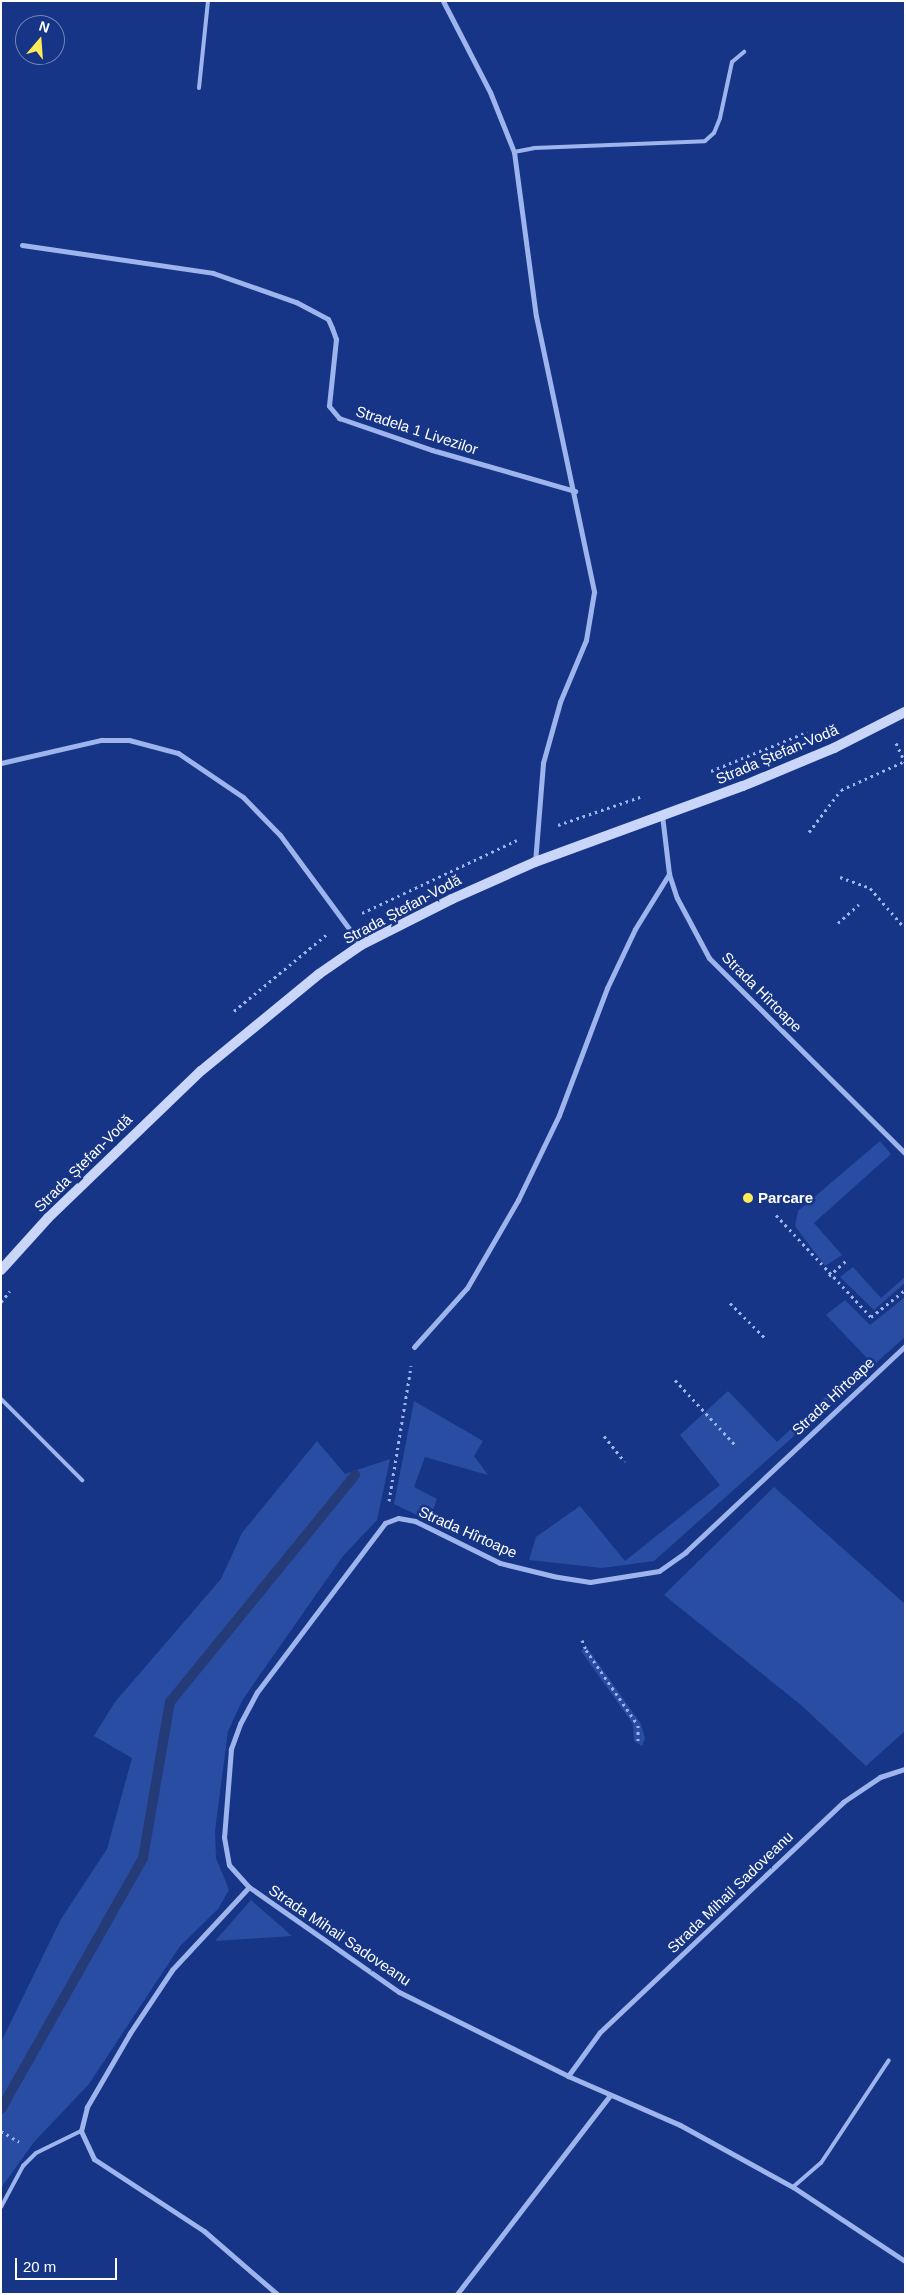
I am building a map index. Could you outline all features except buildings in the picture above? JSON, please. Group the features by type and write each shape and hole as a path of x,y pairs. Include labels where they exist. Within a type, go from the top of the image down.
{"street":[{"path":"443,1 490,92 514,152 540,335 575,491 594,592 592,614 586,640 560,702 544,763 535,862"},
{"name":"Stradela 1 Livezilor","path":"22,245 213,273 296,302 328,319 332,328 336,339 329,406 339,418 432,450 575,491"},
{"name":"Strada Ștefan-Vodă","path":"1,1270 48,1218 200,1071 319,974 361,945 452,899 535,862 834,748 905,712"},
{"path":"1,763 101,740 129,740 178,753 243,797 280,835 361,945"},
{"name":"Strada Hîrtoape","path":"662,815 669,874 677,898 709,958 905,1153"},
{"path":"414,1347 467,1288 514,1207 559,1115 607,988 636,929 669,874"},
{"name":"Strada Hîrtoape","path":"385,1524 398,1518 415,1520 500,1563 553,1576 590,1582 659,1571 686,1552 905,1346"},
{"path":"249,1887 229,1865 224,1837 231,1749 240,1724 256,1692 385,1524"},
{"name":"Strada Mihail Sadoveanu","path":"568,2076 600,2032 843,1802 880,1777 905,1769"},
{"name":"Strada Mihail Sadoveanu","path":"81,2131 87,2108 130,2033 172,1970 249,1887 399,1992 568,2076 680,2125 793,2186 905,2261"},
{"path":"458,2294 610,2095"},
{"path":"81,2131 94,2159 204,2231 278,2294"}],"lane":[{"path":"200,88 208,1"},
{"path":"514,152 534,148 705,141 714,134 720,118 732,62 744,52"},
{"path":"1,1399 82,1480"},
{"path":"793,2186 821,2163 889,2060"},
{"path":"1,2207 23,2166 36,2152 81,2131"}],"path":[{"path":"887,746 905,738"},
{"path":"809,832 840,790 904,761 896,742"},
{"path":"840,877 870,888 903,926"},
{"path":"838,923 859,904"},
{"path":"776,1215 829,1276 871,1317 905,1290"},
{"path":"829,1276 847,1260"},
{"path":"1,1302 12,1288"},
{"path":"730,1303 766,1339"},
{"path":"385,1524 414,1347"},
{"path":"675,1380 737,1447"},
{"path":"604,1436 625,1462"},
{"path":"582,1640 586,1650 638,1725 638,1744"},
{"path":"1,2131 7,2134"}],"shaded area":[{"path":"880,1141 891,1154 814,1223 842,1255 825,1266 795,1226 798,1211"},
{"path":"853,1267 881,1298 905,1277 905,1283 874,1310 840,1277"},
{"path":"905,1297 905,1337 654,1561 602,1568 529,1560 536,1537 580,1506 625,1561 720,1485 680,1435 728,1391 777,1442 867,1358 826,1315 845,1300 870,1325"},
{"path":"414,1401 483,1441 474,1456 488,1475 425,1457 414,1487 437,1499 429,1521 394,1504"},
{"path":"317,1441 345,1474 390,1459 377,1520 343,1556 243,1699 228,1731 215,1831 216,1858 229,1890 218,1909 180,1946 89,2084 34,2142 1,2188 1,2042 61,1919 107,1849 132,1758 94,1736 115,1702 221,1579 242,1533"},
{"path":"774,1487 905,1604 905,1731 866,1766 801,1705 664,1595"},
{"path":"586,1646 641,1724 645,1738 642,1746 634,1741 633,1724 581,1651"},
{"path":"251,1900 292,1936 215,1941"}],"waterway":[{"path":"1,2109 143,1858 170,1702 355,1475"}],"place":[{"name":"Parcare","path":"748,1198"}]}
